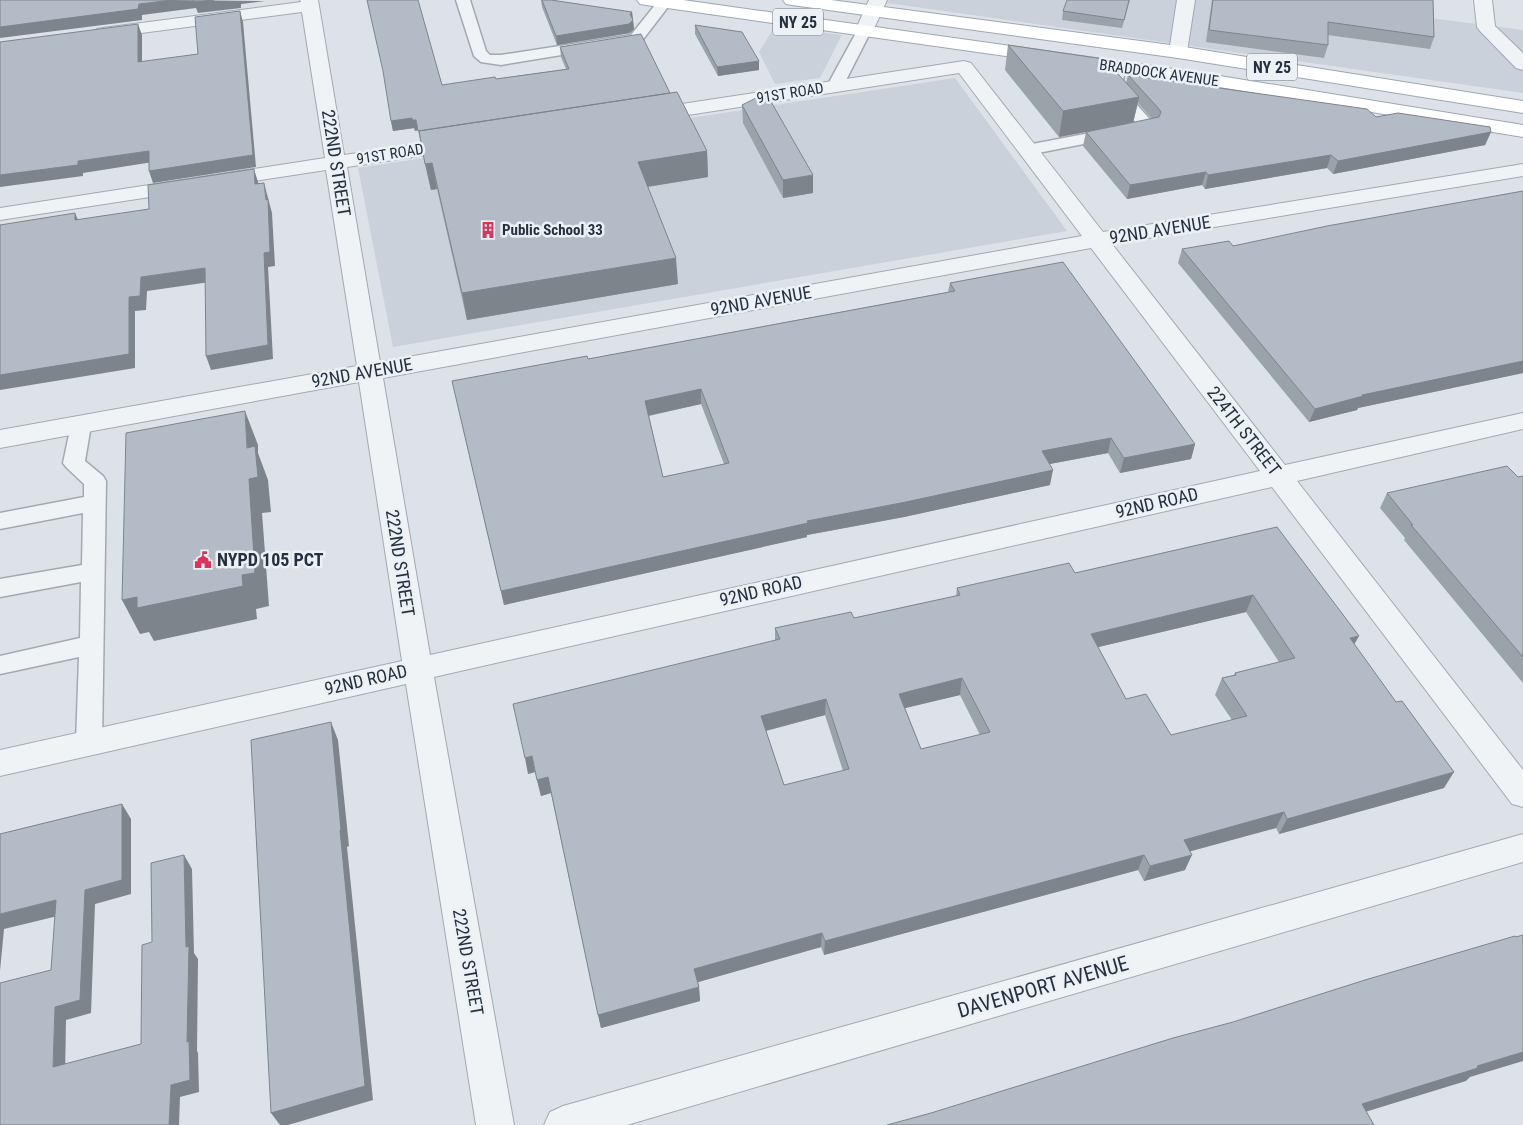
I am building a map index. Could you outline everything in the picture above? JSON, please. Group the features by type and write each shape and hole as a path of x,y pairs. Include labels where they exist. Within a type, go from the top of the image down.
{"main road":[{"name":"BRADDOCK AVENUE","path":"646,0 864,31 970,57 1118,67 1426,113 1523,131"},
{"name":"BRADDOCK AVENUE","path":"792,0 875,6 1523,107"}],"street":[{"path":"1178,52 1183,0"},
{"path":"1483,0 1486,27 1523,64"},
{"path":"86,35 310,3"},
{"name":"222ND STREET","path":"310,3 369,372 495,1125"},
{"path":"864,31 875,6"},
{"name":"91ST ROAD","path":"630,118 835,86 970,57"},
{"name":"224TH STREET","path":"970,57 1028,150 1523,794"},
{"name":"91ST ROAD","path":"0,214 474,142"},
{"name":"92ND AVENUE","path":"0,439 1097,240 1523,170"},
{"name":"92ND ROAD","path":"0,763 1523,420"},
{"name":"DAVENPORT AVENUE","path":"563,1125 1523,848"}],"lane":[{"path":"463,0 479,53 486,59 501,60 636,39 664,3"},
{"path":"835,86 864,31"},
{"path":"1028,150 1148,127 1114,89 1118,67"},
{"path":"81,424 74,463 95,481 89,743"},
{"path":"0,521 94,503"},
{"path":"0,588 93,571"},
{"path":"0,665 91,646"}],"shaded area":[{"path":"889,0 1292,0 1523,30 1523,93 887,3"},
{"path":"775,26 842,35 820,78 775,84 759,52"},
{"path":"955,78 1067,231 393,347 358,168"}],"building":[{"path":"0,0 172,0 139,4 138,9 0,27"},
{"path":"194,0 214,0 194,2"},
{"path":"367,0 418,0 442,85 569,69 560,47 641,34 670,93 418,131 416,120 412,120 412,118 391,121 383,71"},
{"path":"542,0 632,12 630,14 633,20 629,24 556,36"},
{"path":"1067,0 1129,0 1124,20 1063,11"},
{"path":"1213,0 1433,0 1434,37 1328,22 1328,45 1209,30"},
{"path":"240,11 253,155 149,171 149,151 78,161 78,165 0,175 0,42 138,24 138,62 198,54 195,17"},
{"path":"695,25 742,32 759,61 717,67"},
{"path":"1008,45 1110,60 1110,65 1139,97 1063,111"},
{"path":"1128,75 1367,109 1376,117 1398,113 1490,127 1491,132 1338,161 1331,155 1208,175 1206,172 1130,185 1086,132 1159,117 1161,112 1159,109"},
{"path":"677,92 707,151 638,162 676,258 462,293 432,163 425,164 419,131"},
{"path":"766,93 813,175 783,180 742,105"},
{"path":"254,169 255,184 264,183 266,200 268,199 270,252 264,253 268,345 206,356 205,268 141,277 140,296 129,297 129,354 0,375 0,225 75,213 75,220 149,209 148,185"},
{"path":"1523,191 1523,361 1362,395 1315,409 1182,249 1229,241 1233,246 1327,226"},
{"path":"1063,262 1195,444 1124,458 1111,438 1042,451 1053,470 807,521 808,523 501,591 452,381 587,356 588,359 955,291 950,283","holes":["701,389 729,463 663,477 645,401"]},
{"name":"NYPD 105 PCT","path":"245,411 247,448 255,446 258,477 249,479 255,573 242,575 243,586 137,608 137,597 122,600 126,433"},
{"path":"1507,466 1518,477 1523,476 1523,657 1411,525 1413,525 1387,493"},
{"path":"1277,527 1359,636 1350,638 1396,702 1402,701 1454,772 1287,819 1284,812 1184,840 1192,855 1150,866 1144,855 825,941 822,933 694,969 699,987 598,1015 548,777 537,780 532,756 525,758 513,704 780,639 775,628 851,612 854,618 960,595 957,588 1069,563 1075,573","holes":["1253,595 1295,658 1222,678 1247,716 1171,735 1146,694 1126,699 1091,634","962,678 990,732 921,749 899,694","826,699 849,769 784,785 761,716"]},
{"path":"331,722 365,1086 271,1113 251,740"},
{"path":"122,804 122,880 85,890 80,1000 55,1007 53,1067 141,1044 142,945 152,942 151,863 184,855 186,947 189,946 187,1042 189,1041 190,1080 171,1085 169,1125 0,1125 0,983 51,970 56,900 0,914 0,834"},
{"path":"1523,935 1523,1052 1362,1104 1374,1125 887,1125 1173,1038 1233,1022 1365,980"}],"place":[{"name":"Public School 33","path":"488,230"},
{"name":"NYPD 105 PCT","path":"203,560"}]}
